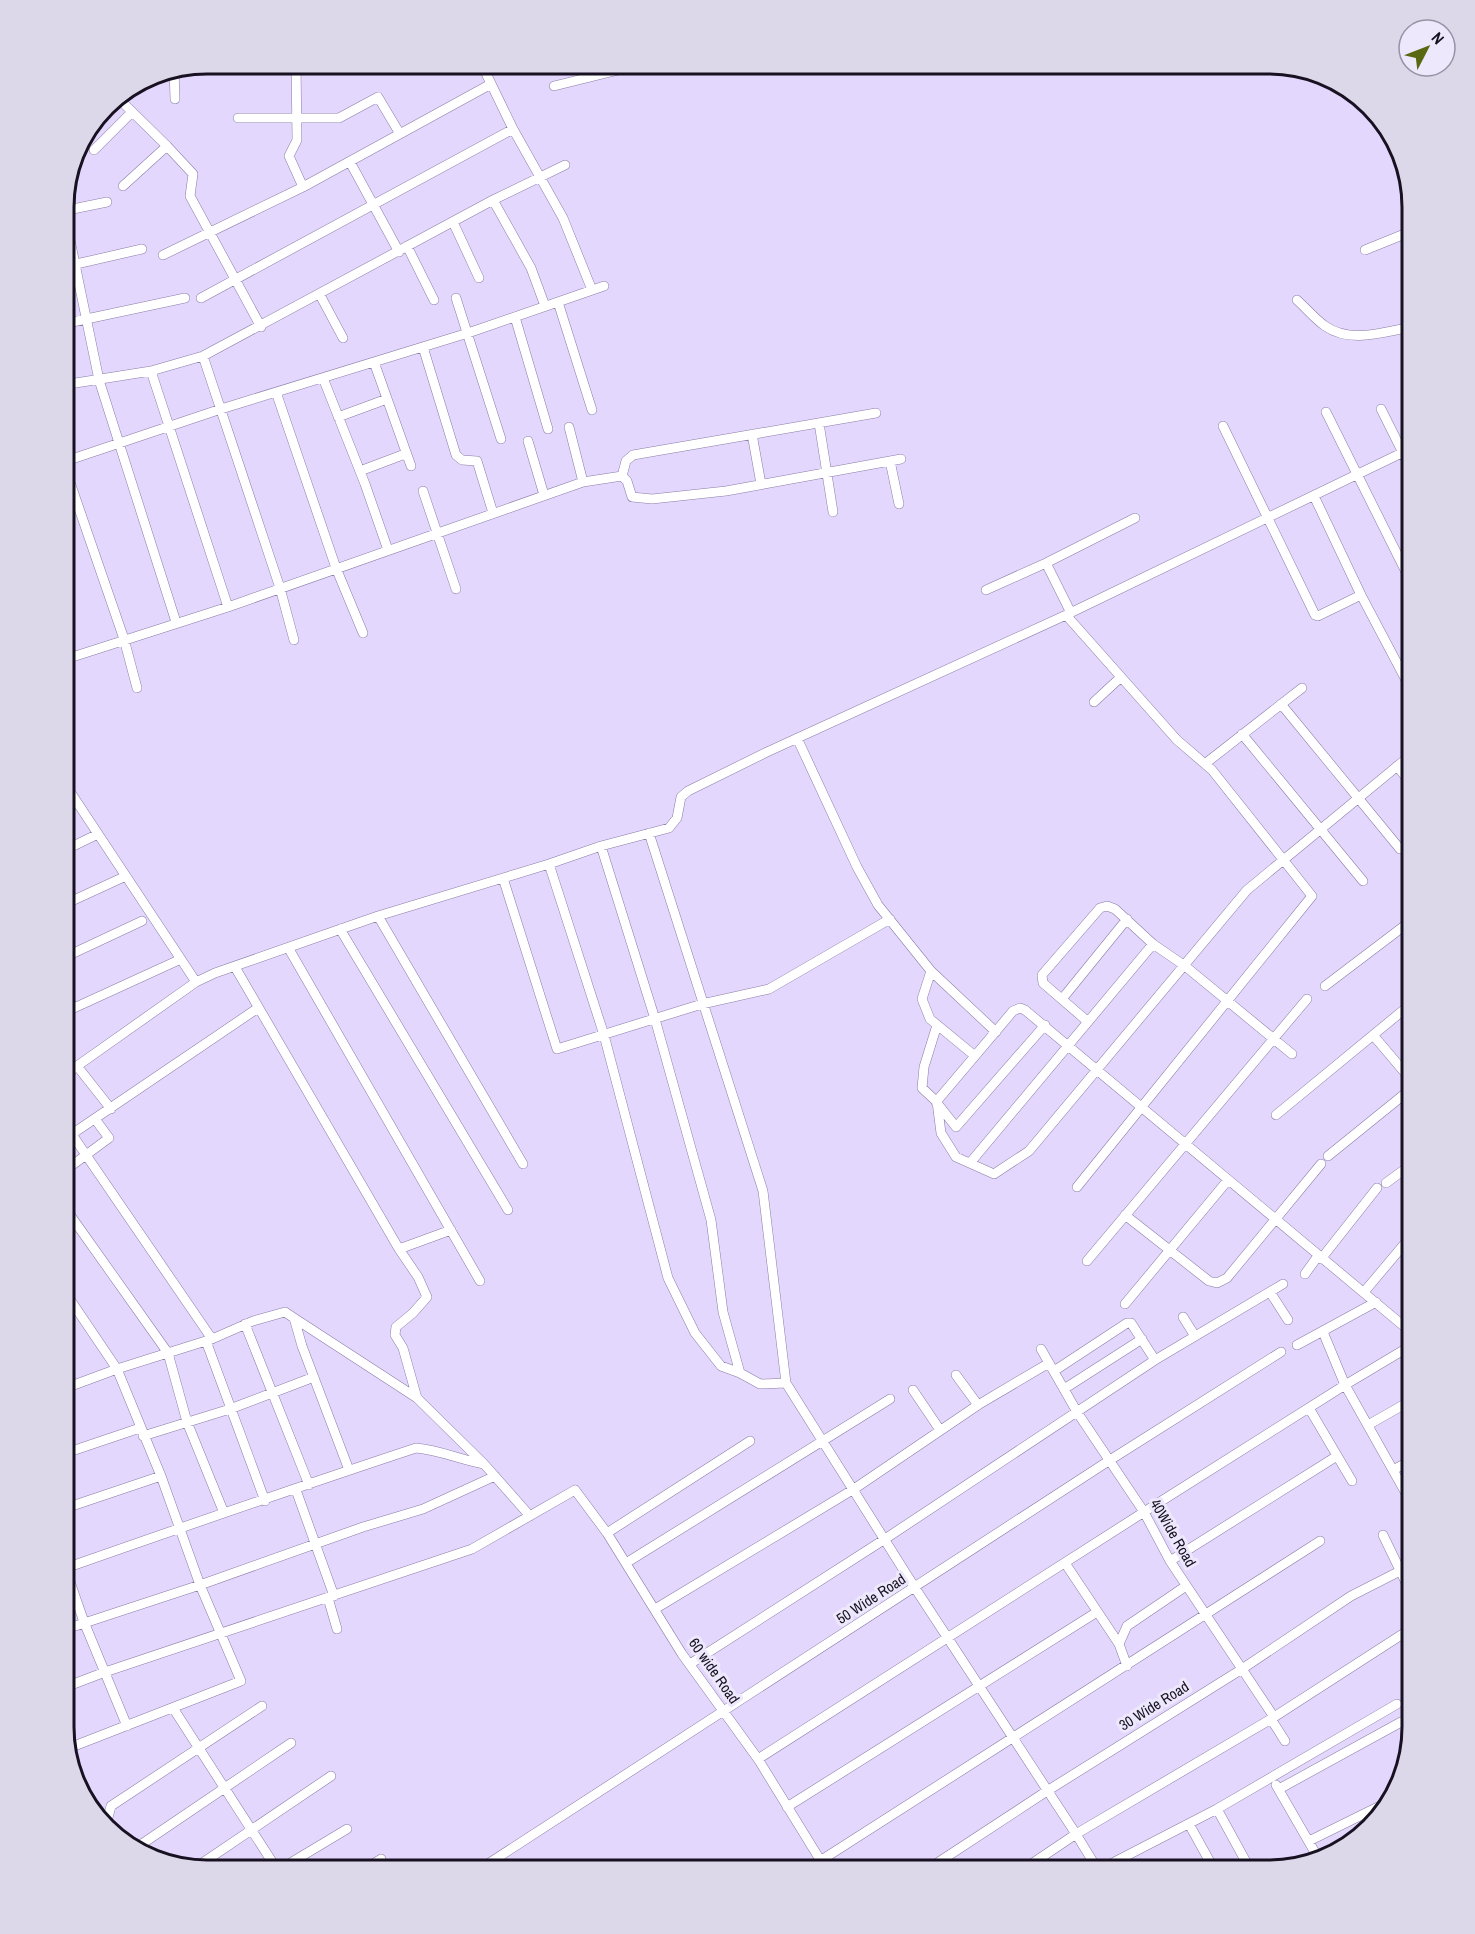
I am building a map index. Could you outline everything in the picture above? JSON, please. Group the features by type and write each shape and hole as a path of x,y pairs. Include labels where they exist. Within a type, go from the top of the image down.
{"street":[{"path":"296,74 297,140 289,156 303,187"},
{"path":"487,74 513,129 563,218 592,290"},
{"path":"554,87 604,74"},
{"path":"174,77 175,99"},
{"path":"163,255 303,187 491,84"},
{"path":"238,118 339,118 378,97 400,134"},
{"path":"123,103 193,174 190,196 261,327"},
{"path":"94,150 132,112"},
{"path":"201,298 513,129"},
{"path":"123,186 167,146"},
{"path":"350,162 371,204 403,249 434,300"},
{"path":"74,383 152,371 203,356 261,327 494,200 565,165"},
{"path":"494,200 531,268 545,306"},
{"path":"74,209 107,202"},
{"path":"453,222 479,278"},
{"path":"1365,250 1402,235"},
{"path":"76,264 142,249"},
{"path":"74,255 99,380 176,622"},
{"path":"74,458 221,409 468,333 604,286"},
{"path":"320,294 343,338"},
{"path":"74,322 185,298"},
{"path":"456,298 501,439"},
{"path":"1298,300 1324,326 1339,333 1358,336 1402,329"},
{"path":"558,302 592,410"},
{"path":"515,317 548,429"},
{"path":"423,347 456,455 462,460 477,461 493,513"},
{"path":"203,356 280,588 294,640"},
{"path":"374,362 411,466"},
{"path":"152,371 228,607"},
{"path":"323,378 388,550"},
{"path":"276,392 336,568 363,633"},
{"path":"338,417 387,399"},
{"path":"1381,409 1402,442"},
{"path":"1326,412 1402,564"},
{"path":"622,476 626,461 633,455 876,413"},
{"path":"819,423 833,512"},
{"path":"1223,426 1315,615 1318,616 1361,595"},
{"path":"569,427 583,482"},
{"path":"752,434 761,484"},
{"path":"528,441 544,495"},
{"path":"360,471 405,454"},
{"path":"74,1068 196,982 378,916 601,846 669,828 677,818 681,797 688,791 797,738 1069,614 1402,454"},
{"path":"622,476 627,481 632,498 644,499 726,491 901,459"},
{"path":"890,461 899,504"},
{"path":"74,656 228,607 583,482 622,476"},
{"path":"423,490 456,589"},
{"path":"74,494 124,639 137,688"},
{"path":"1314,496 1361,595 1402,673"},
{"path":"986,590 1135,518"},
{"path":"1046,563 1069,614 1177,740 1206,763 1312,896 1077,1187"},
{"path":"1094,702 1121,677"},
{"path":"1206,763 1302,688"},
{"path":"1281,704 1400,849"},
{"path":"1242,734 1363,881"},
{"path":"797,738 857,867 878,905 931,971 996,1032"},
{"path":"1402,762 1247,890 1185,966 1097,1070 1029,1151 994,1174 956,1157 941,1133 937,1102 1013,1011 1020,1008 1045,1025 1097,1070 1184,1144 1275,1218 1320,1258 1402,1323"},
{"path":"1397,766 1402,773"},
{"path":"74,805 98,834 196,982"},
{"path":"649,833 763,1191 786,1383 821,1442 854,1489 915,1588 1076,1833 1091,1860"},
{"path":"74,846 98,834"},
{"path":"601,846 655,1019 711,1220 723,1312 740,1373"},
{"path":"549,864 604,1035 668,1278 695,1333 721,1366 760,1384 786,1383"},
{"path":"74,900 126,876"},
{"path":"503,878 557,1049 702,1004 769,988 890,919"},
{"path":"1087,1021 1043,983 1042,975 1100,908 1107,906 1115,909 1153,944 1185,966 1292,1054"},
{"path":"378,916 523,1164"},
{"path":"1062,999 1127,920"},
{"path":"74,953 142,921"},
{"path":"1325,986 1402,928"},
{"path":"340,929 508,1210"},
{"path":"970,1163 1067,1044 1153,944"},
{"path":"289,949 480,1281"},
{"path":"74,1008 181,959"},
{"path":"234,967 399,1249 418,1277 427,1297 396,1327 395,1335 403,1348 417,1398"},
{"path":"931,971 922,999 930,1019 975,1056"},
{"path":"1087,1261 1307,999"},
{"path":"74,1133 258,1008"},
{"path":"1276,1115 1402,1011"},
{"path":"937,1024 924,1067 922,1088 937,1102 957,1127 1045,1025"},
{"path":"1373,1035 1402,1069"},
{"path":"77,1066 111,1108"},
{"path":"1328,1156 1402,1096"},
{"path":"74,1164 109,1138 95,1119"},
{"path":"74,1137 209,1340 230,1409 265,1501"},
{"path":"1125,1215 1209,1281 1217,1283 1227,1278 1321,1164"},
{"path":"1386,1183 1402,1171"},
{"path":"1125,1304 1228,1180"},
{"path":"1305,1274 1377,1188"},
{"path":"74,1221 168,1353 188,1422 224,1513"},
{"path":"399,1249 451,1230"},
{"path":"1364,1292 1402,1247"},
{"path":"690,1664 885,1539 1155,1360 1283,1284"},
{"path":"1270,1292 1288,1320"},
{"path":"1297,1346 1376,1302"},
{"path":"74,1305 117,1369 161,1476 200,1584 241,1681 75,1746"},
{"path":"74,1385 285,1312 417,1398 484,1464 530,1516 472,1549 105,1672 74,1685"},
{"path":"1183,1317 1195,1336"},
{"path":"294,1318 349,1470"},
{"path":"655,1609 854,1489 978,1405 1051,1367 1127,1323 1131,1323 1155,1360"},
{"path":"245,1324 309,1485"},
{"path":"1323,1332 1345,1385 1402,1486"},
{"path":"1064,1389 1142,1339"},
{"name":"40Wide Road","path":"1041,1349 1077,1412 1144,1512 1170,1561 1242,1669 1285,1741"},
{"path":"758,1759 1144,1512 1402,1351"},
{"name":"50 Wide Road","path":"494,1860 1110,1460 1281,1352"},
{"path":"956,1375 978,1405"},
{"path":"74,1451 188,1422 230,1409 314,1377"},
{"path":"914,1390 940,1430"},
{"path":"626,1563 890,1399"},
{"path":"1368,1425 1402,1406"},
{"path":"1309,1408 1352,1481"},
{"path":"607,1533 750,1441"},
{"path":"74,1563 179,1530 416,1448 435,1450 458,1459 484,1464"},
{"path":"1170,1561 1337,1456"},
{"path":"1393,1470 1402,1465"},
{"path":"74,1505 161,1476"},
{"path":"74,1625 315,1543 423,1509 495,1476"},
{"path":"296,1490 331,1597 337,1629"},
{"name":"60 wide Road","path":"530,1516 575,1490 607,1533 690,1664 758,1759 819,1860"},
{"path":"1383,1534 1401,1570"},
{"path":"822,1860 1320,1541"},
{"path":"1065,1563 1119,1644 1127,1666"},
{"name":"30 Wide Road","path":"943,1860 1047,1791 1242,1669 1351,1596 1401,1570"},
{"path":"1119,1644 1127,1626 1186,1586"},
{"path":"74,1594 128,1726"},
{"path":"787,1808 1097,1612"},
{"path":"1037,1860 1076,1833 1273,1718 1402,1634"},
{"path":"1124,1860 1218,1809 1397,1704"},
{"path":"108,1817 111,1806 262,1706"},
{"path":"173,1708 270,1860"},
{"path":"1279,1789 1401,1722"},
{"path":"142,1844 291,1743"},
{"path":"206,1860 331,1776"},
{"path":"1270,1779 1279,1789 1315,1852"},
{"path":"1218,1809 1245,1860"},
{"path":"1309,1841 1374,1809"},
{"path":"1189,1824 1209,1860"},
{"path":"295,1860 347,1829"}]}
